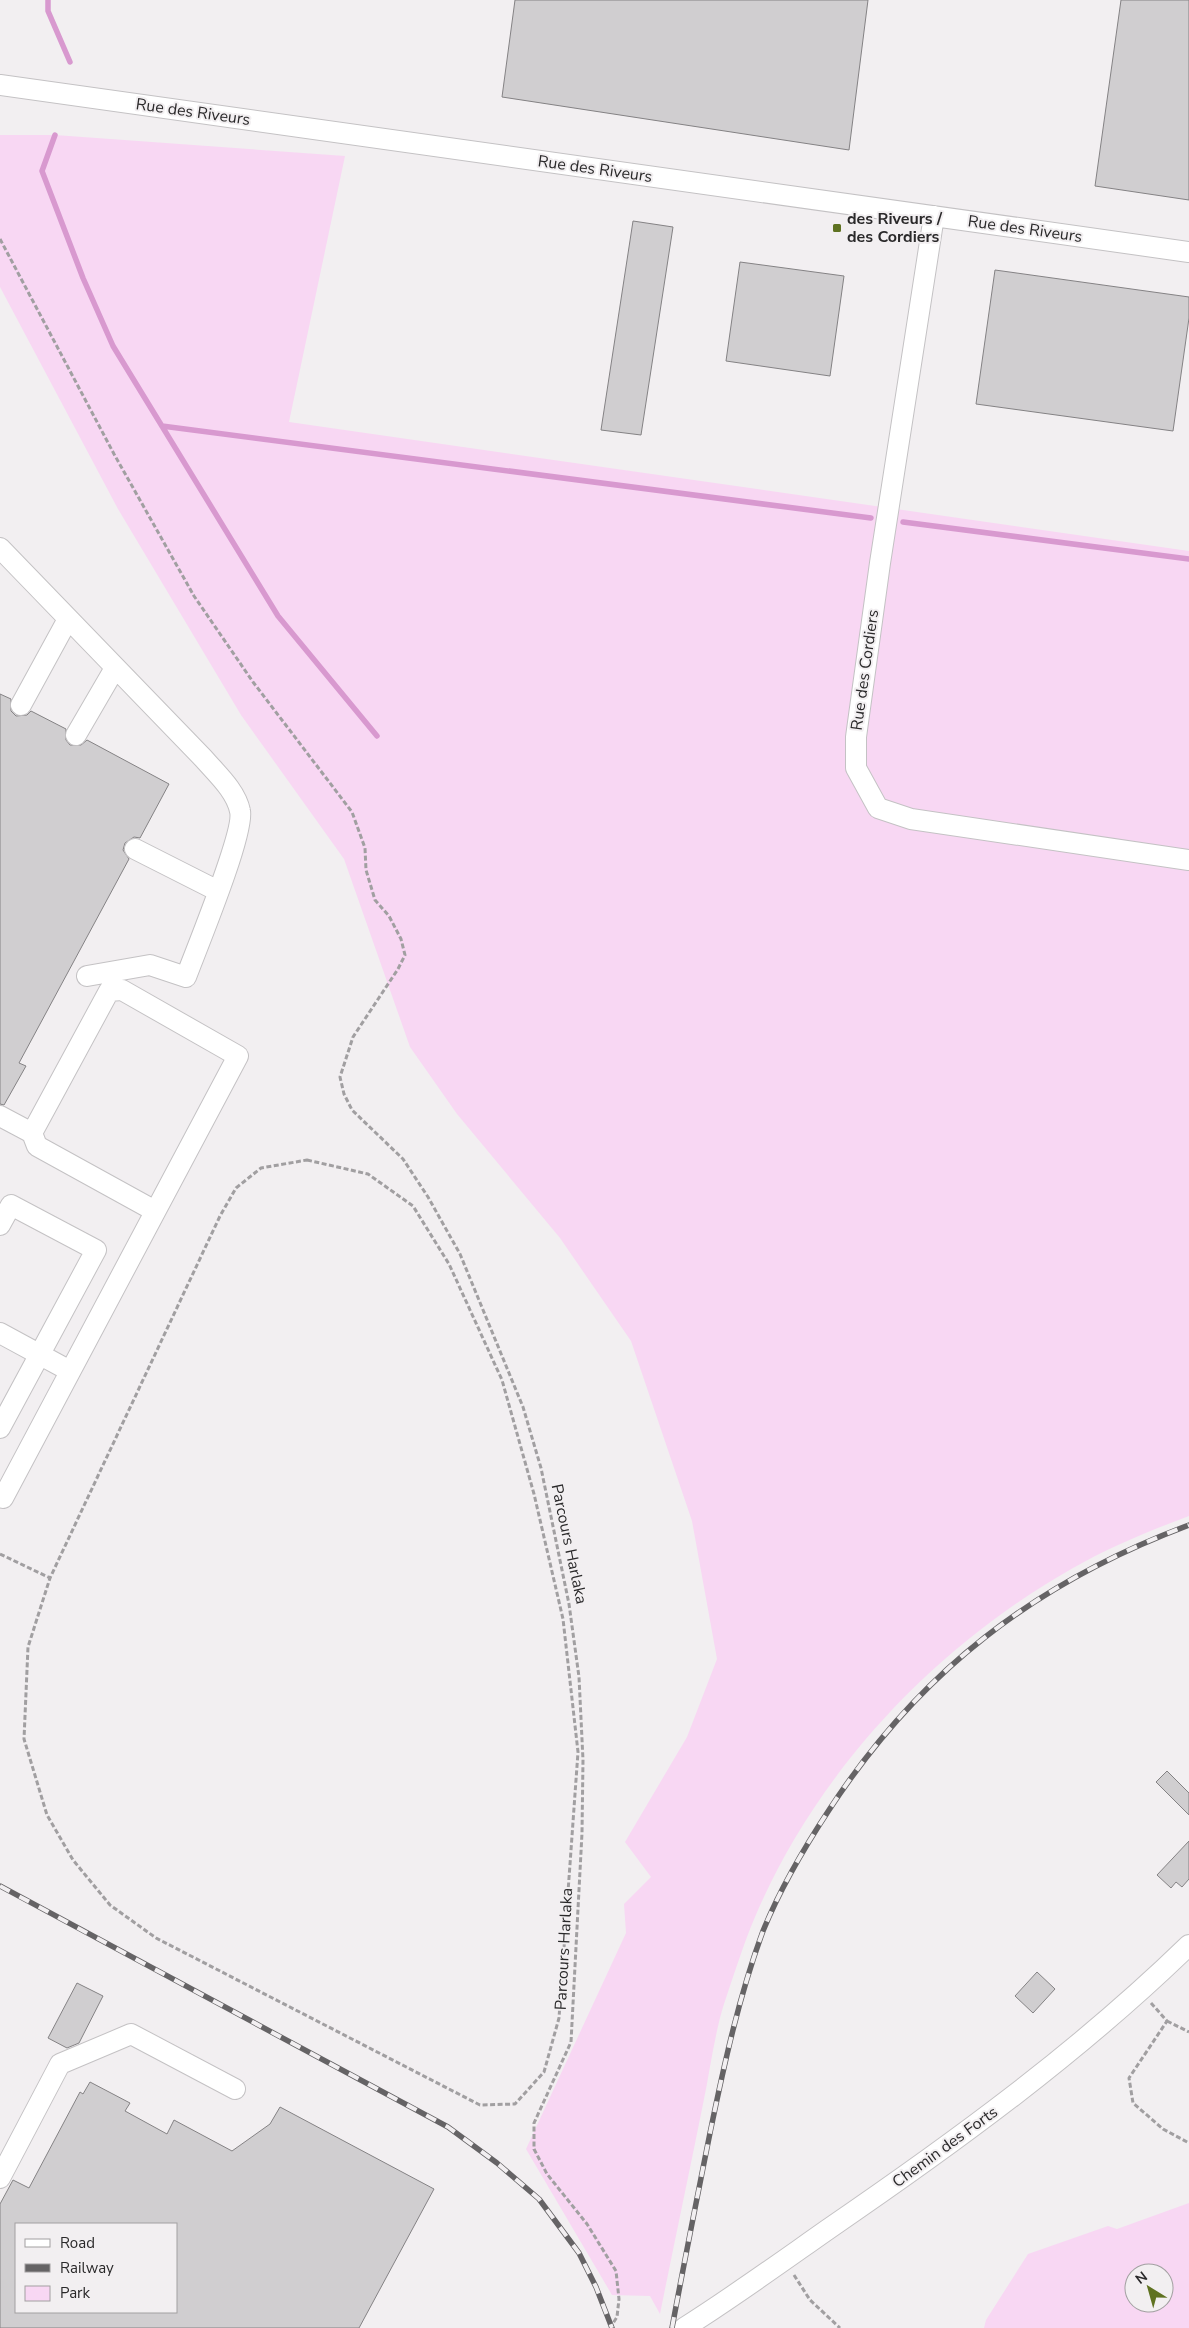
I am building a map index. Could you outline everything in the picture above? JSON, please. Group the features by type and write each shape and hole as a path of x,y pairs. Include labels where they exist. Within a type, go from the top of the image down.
{"street":[{"name":"Rue des Riveurs","path":"0,86 1189,252"},
{"name":"Rue des Cordiers","path":"934,216 879,573 856,737 856,768 878,808 911,819 1189,860"},
{"path":"0,548 204,759 236,800 241,813 240,825 218,891 186,977 150,965 87,976"},
{"path":"21,705 68,619"},
{"path":"76,734 115,668"},
{"path":"134,848 218,891"},
{"path":"0,1496 3,1498 238,1056 122,990 109,991 32,1134"},
{"path":"0,1116 32,1134 37,1146 155,1211"},
{"path":"0,1225 11,1205 96,1250 0,1428"},
{"path":"0,1333 70,1371"},
{"name":"Chemin des Forts","path":"684,2328 912,2172 1003,2104 1141,1990 1189,1945"},
{"path":"1,2175 60,2064 130,2034 234,2089"}],"path":[{"name":"Parcours Harlaka","path":"0,239 114,454 194,596 252,682 352,812 365,848 366,870 375,900 389,916 402,938 404,955 398,968 353,1037 340,1077 344,1094 352,1110 403,1159 428,1197 460,1254 523,1407 541,1468 569,1604 578,1677 583,1760 582,1833 571,2042 534,2123 534,2149 547,2174 587,2224 616,2271 619,2299 617,2317 610,2328"},
{"path":"307,1160 368,1174 413,1206 449,1264 502,1380 534,1494 563,1619 578,1752 559,2018 544,2072 515,2104 480,2105 156,1938 110,1905 73,1860 47,1815 24,1739 28,1647 50,1578 220,1216 236,1188 261,1168 307,1160"},
{"path":"0,1554 50,1578"},
{"path":"1141,1990 1167,2021 1189,2032"},
{"path":"1167,2021 1129,2078 1133,2103 1163,2129 1189,2143"},
{"path":"784,2260 810,2300 840,2328"}],"green space":[{"path":"0,135 55,135 345,156 289,422 1189,551 1189,1516 1101,1553 1073,1568 1022,1599 974,1635 928,1674 886,1717 846,1763 811,1812 781,1863 755,1917 724,2004 660,2314 650,2296 612,2295 526,2149 626,1933 624,1904 651,1877 625,1842 687,1737 717,1659 692,1521 631,1341 560,1238 457,1114 410,1047 344,859 241,715 118,509 0,287"},
{"path":"1189,2203 1189,2328 984,2328 986,2320 1028,2254 1108,2226 1117,2229"}],"building":[{"path":"515,0 868,0 849,150 502,97"},
{"path":"1121,0 1189,0 1189,200 1095,186"},
{"path":"633,221 673,227 641,435 601,430"},
{"path":"740,262 844,276 830,376 726,361"},
{"path":"995,270 1189,297 1189,318 1173,431 976,404"},
{"path":"0,694 11,699 11,711 16,716 27,715 31,711 66,729 66,740 70,745 81,745 87,740 169,784 140,838 134,837 125,843 123,850 129,859 19,1063 26,1066 4,1105 0,1104"},
{"path":"1167,1771 1189,1793 1189,1815 1156,1782"},
{"path":"1189,1841 1189,1879 1182,1887 1176,1882 1171,1888 1157,1875"},
{"path":"1037,1972 1055,1989 1033,2013 1015,1996"},
{"path":"77,1983 103,1996 79,2043 67,2048 48,2038"},
{"path":"90,2082 130,2103 125,2111 167,2134 174,2120 232,2151 270,2124 280,2107 434,2189 359,2328 0,2328 0,2204 13,2180 29,2188 80,2092 83,2094"}],"waterway":[{"path":"48,0 48,11 70,62"},
{"path":"55,135 42,171 83,278 113,346 278,616 377,736"},
{"path":"162,426 871,518"},
{"path":"903,522 1189,559"}],"railway":[{"path":"672,2328 715,2107 733,2031 754,1956 777,1900 793,1869 829,1810 864,1761 901,1715 942,1674 985,1638 1031,1604 1080,1575 1133,1548 1189,1525"},
{"path":"0,1886 448,2127 497,2163 539,2199 579,2253 596,2287 612,2328"}],"place":[{"name":"des Riveurs / des Cordiers","path":"837,228"}]}
